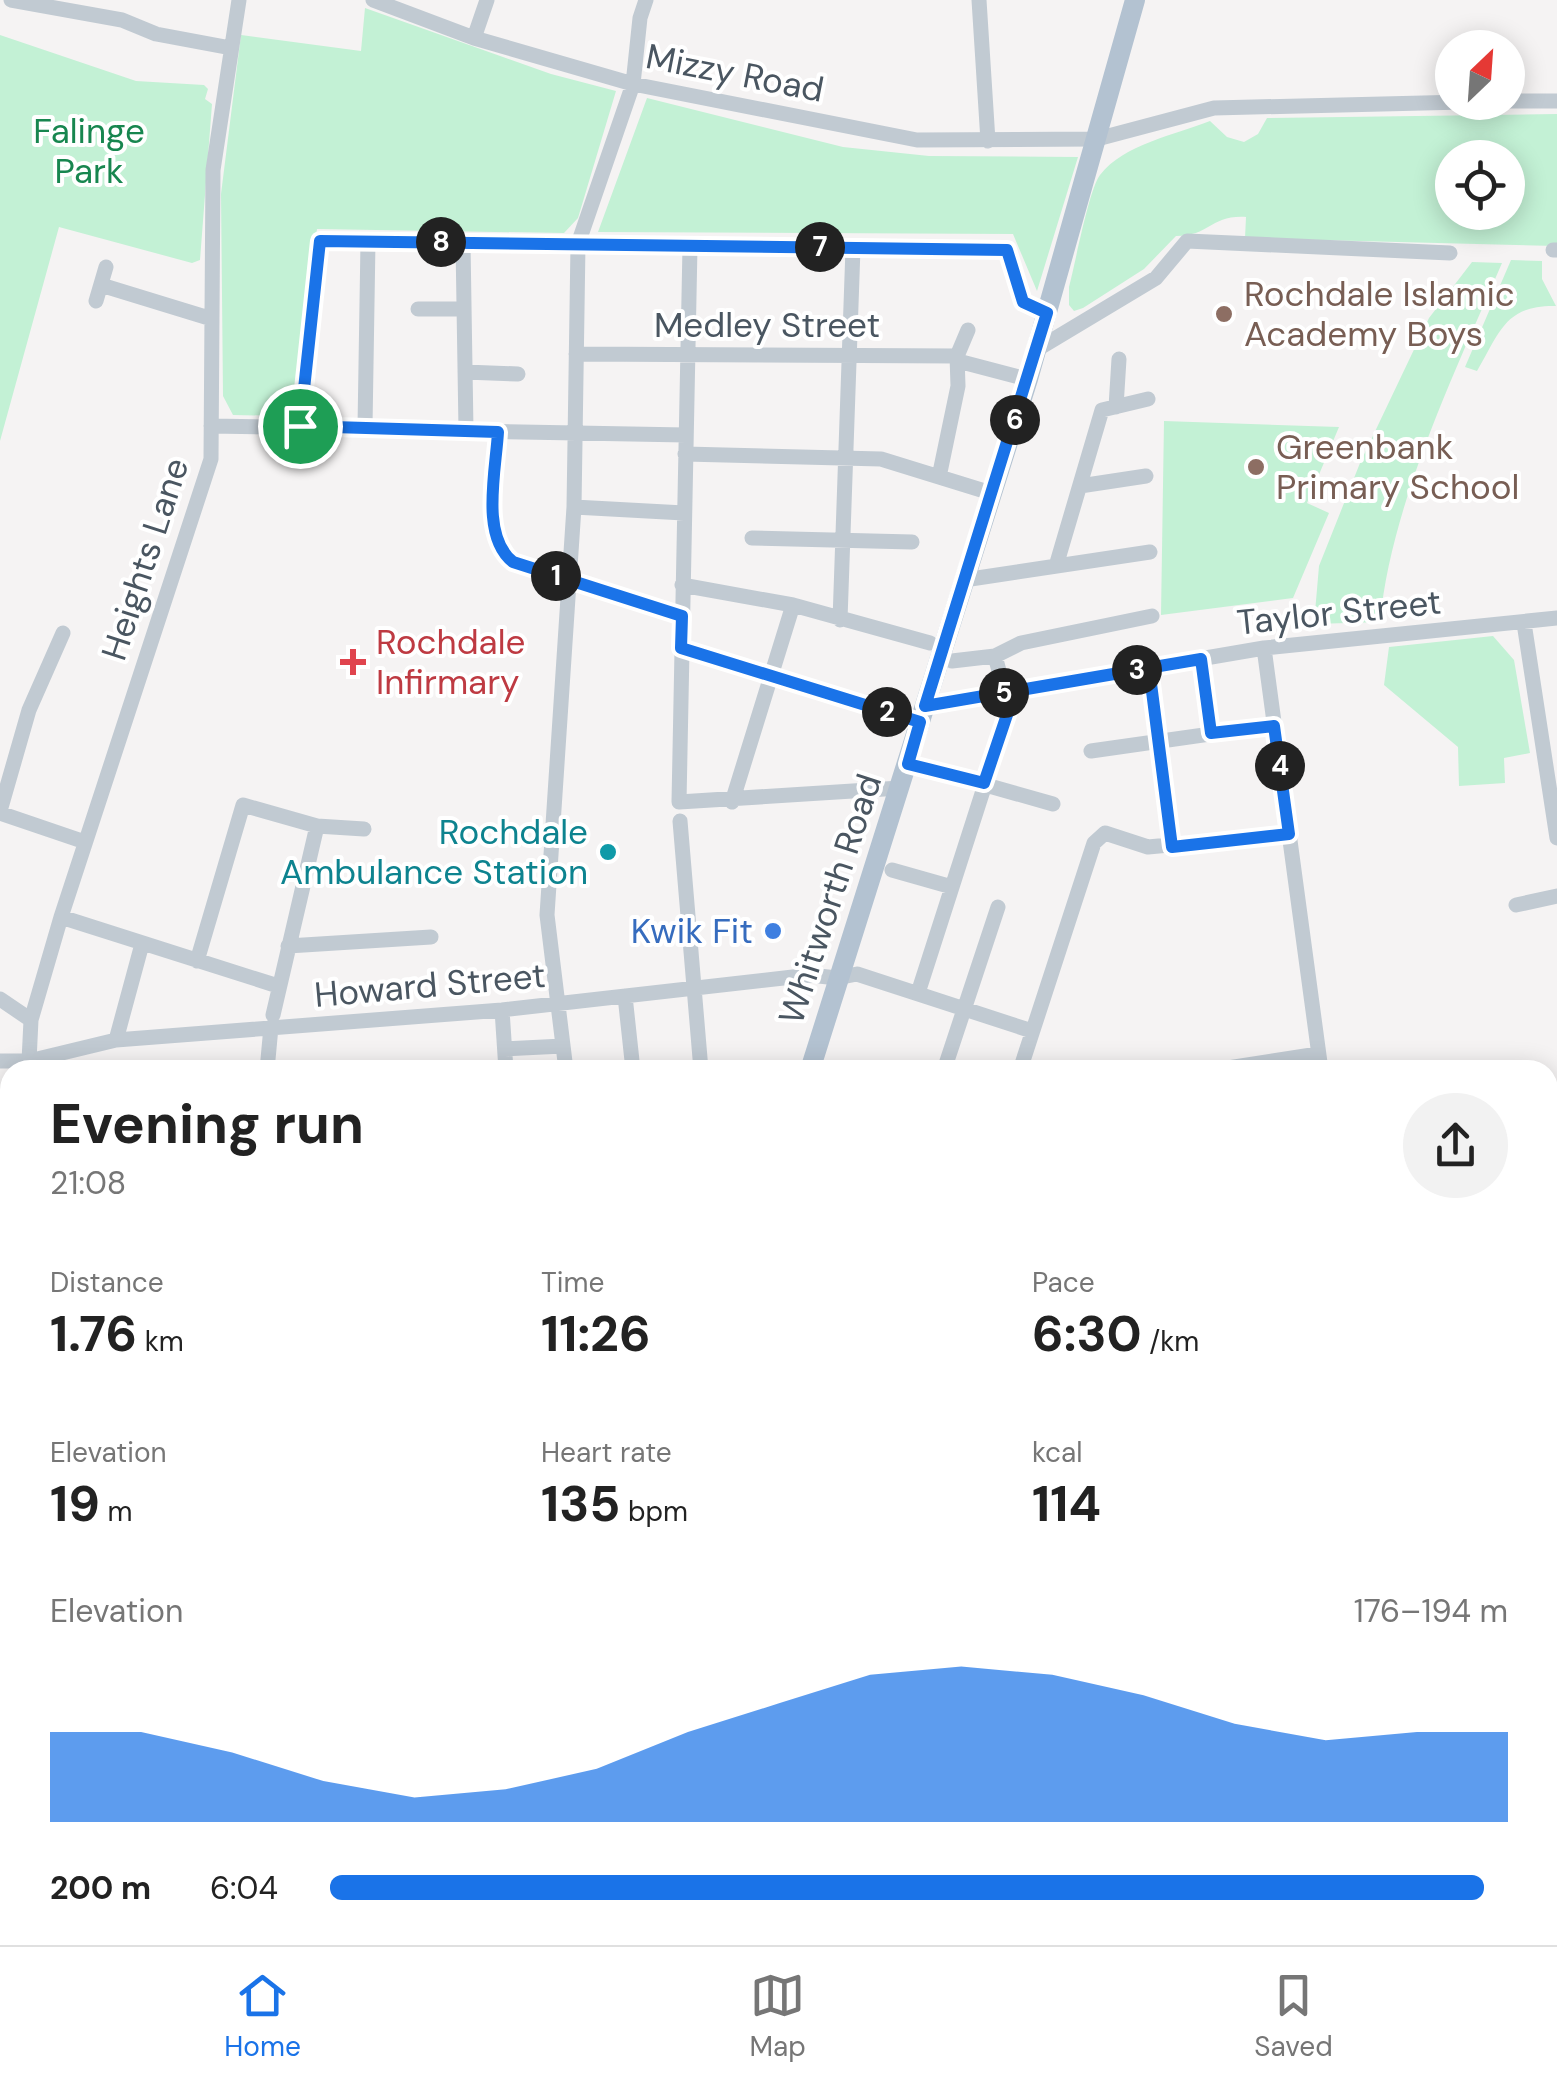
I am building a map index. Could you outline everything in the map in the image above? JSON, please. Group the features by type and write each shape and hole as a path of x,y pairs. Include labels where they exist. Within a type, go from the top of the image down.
{"main road":[{"name":"Whitworth Road","path":"813,1060 1036,350 1136,0"}],"street":[{"path":"11,0 122,20 156,34 230,48"},
{"name":"Heights Lane","path":"29,1060 31,1020 61,916 211,458 213,170 239,0"},
{"name":"Mizzy Road","path":"373,0 474,38 634,84 917,140 1097,139 1214,108 1435,103"},
{"path":"474,38 487,0"},
{"path":"565,1060 547,915 574,506 578,244 634,84 646,0"},
{"path":"979,0 988,141"},
{"path":"1525,102 1557,101"},
{"path":"300,426 320,241 1007,250 1023,302 1047,313"},
{"path":"365,427 368,241"},
{"path":"1036,350 1156,278 1187,241 1450,253"},
{"path":"463,242 466,430"},
{"path":"690,246 678,802 732,802 900,788"},
{"path":"840,620 853,248"},
{"path":"106,267 99,293 212,318"},
{"path":"418,309 464,310"},
{"path":"938,477 958,386 958,358 968,330"},
{"name":"Medley Street","path":"576,354 958,358 1019,377"},
{"path":"1056,566 1109,408 1119,358"},
{"path":"465,372 518,374"},
{"path":"1109,408 1148,399"},
{"path":"211,426 686,435"},
{"path":"498,432 495,534 501,553 513,562 682,616"},
{"path":"685,454 881,460 992,493"},
{"path":"1080,486 1146,476"},
{"path":"574,506 684,512"},
{"path":"752,538 912,542"},
{"path":"964,580 1150,552"},
{"path":"682,585 794,605 930,643"},
{"path":"732,802 794,605"},
{"path":"952,661 995,656 1021,643 1152,616"},
{"name":"Taylor Street","path":"923,714 1010,692 1264,648 1557,618"},
{"path":"1524,623 1557,838"},
{"path":"63,633 28,710 0,812 85,842"},
{"path":"681,648 772,676 923,714"},
{"path":"1264,648 1319,1060"},
{"path":"918,992 1010,692 995,656"},
{"path":"1201,659 1211,733"},
{"path":"1149,668 1172,847"},
{"path":"1090,751 1274,726"},
{"path":"908,764 984,783 1023,788 1053,804"},
{"path":"197,961 244,804 318,826 364,829"},
{"path":"680,821 700,1060"},
{"path":"268,1060 278,986 318,826"},
{"path":"1023,1060 1094,844 1105,834 1122,835 1148,847 1172,847 1289,834"},
{"path":"892,870 952,887"},
{"path":"1516,905 1557,896"},
{"path":"948,1060 998,906"},
{"path":"61,916 278,986"},
{"path":"288,946 430,937"},
{"path":"116,1040 142,944"},
{"name":"Howard Street","path":"33,1060 116,1040 272,1021 502,1010 810,975 837,978 857,974 1032,1031"},
{"path":"626,996 632,1060"},
{"path":"0,999 31,1020"},
{"path":"502,1010 506,1060"},
{"path":"505,1049 564,1046"}],"green space":[{"path":"365,8 551,74 616,91 578,218 564,233 317,229 296,404 291,416 233,415 223,396 221,194 241,35 361,51"},
{"name":"Falinge Park","path":"0,35 136,81 204,85 208,89 205,99 212,104 200,260 192,263 59,227 0,441"},
{"path":"647,98 843,147 929,156 1078,157 1037,291 1013,234 598,232"},
{"path":"1525,114 1557,114 1557,246 1245,238 1246,217 1234,217 1197,233 1176,236 1144,269 1074,311 1069,305 1069,287 1091,195 1110,164 1136,148 1210,121 1227,137 1244,142 1258,134 1267,118 1435,116 1435,120 1525,120"},
{"path":"1511,260 1542,261 1542,279 1556,306 1525,310 1515,316 1499,333 1477,371 1465,367"},
{"path":"1472,262 1502,263 1411,485 1386,577 1380,622 1314,624 1319,566 1360,463 1429,318"},
{"path":"1164,421 1339,427 1307,503 1329,513 1293,598 1161,615"},
{"path":"1493,636 1514,660 1530,753 1504,758 1505,783 1459,786 1458,747 1384,685 1389,647"}],"place":[{"name":"Rochdale Islamic Academy Boys","path":"1224,314"},
{"name":"Greenbank Primary School","path":"1256,467"},
{"name":"Rochdale Infirmary","path":"353,662"},
{"name":"Rochdale Ambulance Station","path":"608,852"},
{"name":"Kwik Fit","path":"773,931"}],"route":[{"path":"320,241 1007,250 1023,302 1047,313 925,706 1201,659 1211,733 1274,726 1289,834 1172,847 1149,668 1015,691 984,783 908,764 920,722 681,648 682,616 513,562 501,553 494,526 498,432 300,426 320,241"}]}
